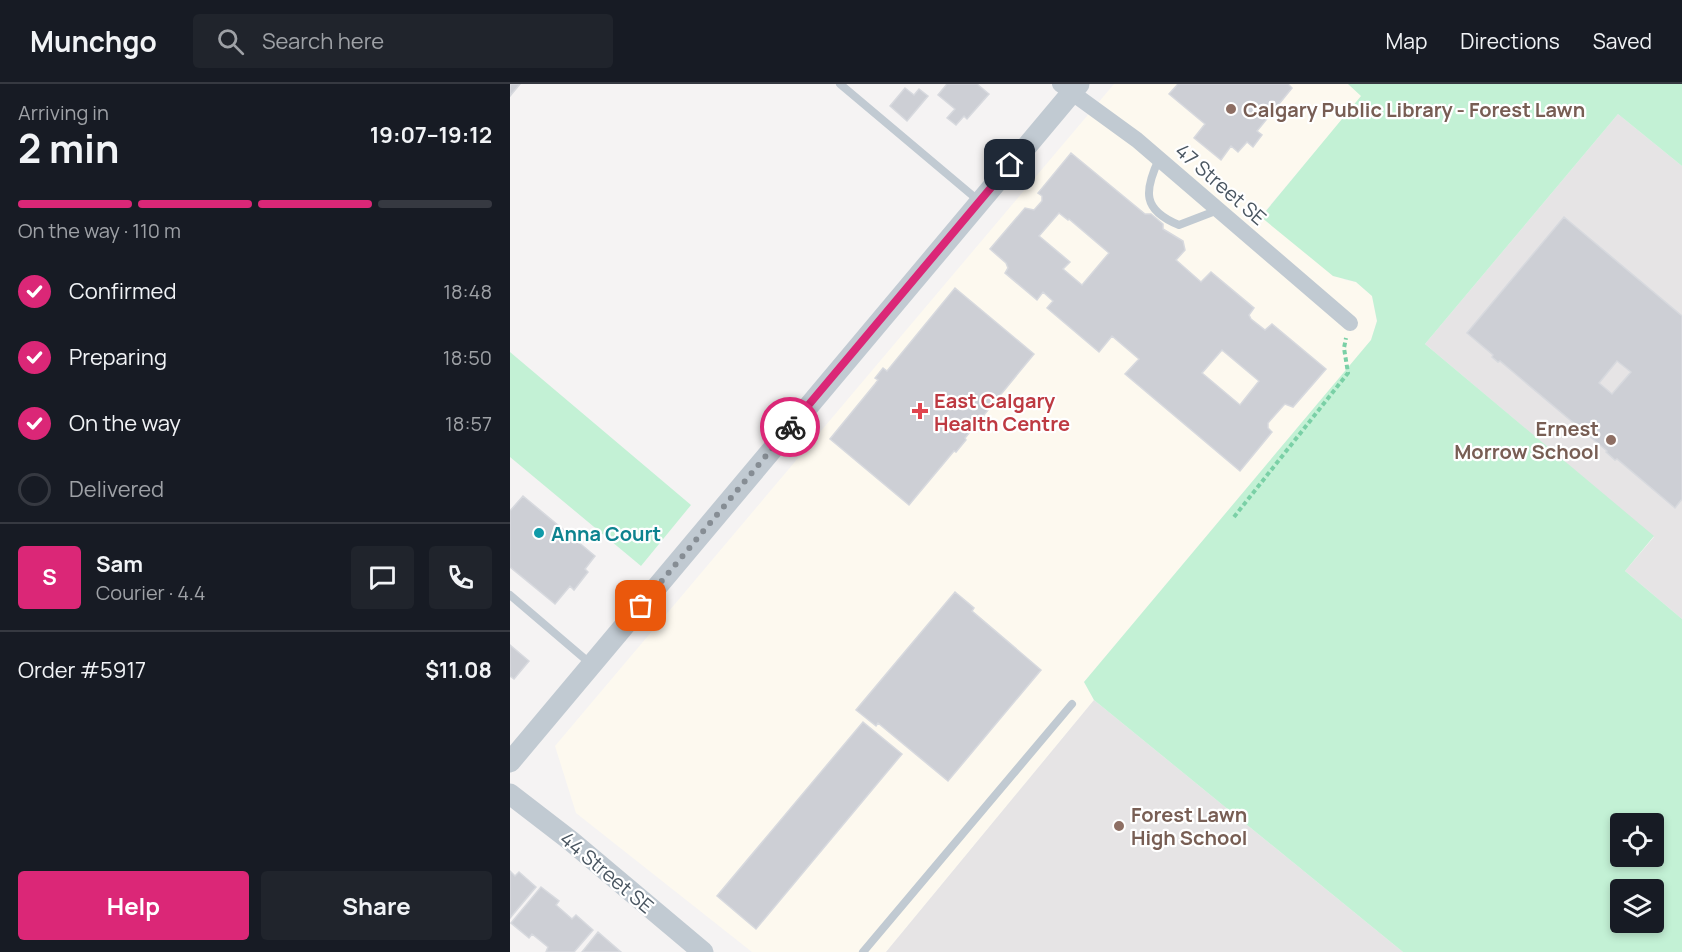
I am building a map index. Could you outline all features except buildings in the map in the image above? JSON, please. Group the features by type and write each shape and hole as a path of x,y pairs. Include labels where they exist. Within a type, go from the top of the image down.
{"street":[{"path":"510,762 979,201 1070,87"},
{"name":"47 Street SE","path":"1070,87 1137,140 1350,323"},
{"name":"44 Street SE","path":"510,794 571,841 703,952"}],"lane":[{"path":"840,84 979,201"},
{"path":"1159,159 1149,180 1149,197 1153,208 1164,219 1179,225 1218,210"},
{"path":"510,595 592,665"},
{"path":"863,952 1072,704"}],"path":[{"path":"1234,517 1348,373 1344,348 1350,323"}],"shaded area":[{"path":"1114,84 1348,84 1362,96 1261,216 1345,280 1356,282 1372,296 1377,321 1371,340 1084,682 1094,700 886,952 752,952 576,813 555,746"},
{"name":"Ernest Morrow School","path":"1618,114 1682,166 1682,619 1625,571 1654,537 1425,344"},
{"name":"Forest Lawn High School","path":"1094,700 1403,952 886,952"}],"green space":[{"path":"1348,84 1682,84 1682,166 1618,114 1425,344 1654,536 1625,571 1682,619 1682,952 1403,952 1094,700 1084,682 1371,340 1377,321 1372,296 1356,282 1333,276 1261,217 1361,96"},
{"path":"510,352 691,505 641,566 510,457"}],"way so far":[{"path":"641,606 790,427"}],"place":[{"name":"Calgary Public Library - Forest Lawn","path":"1231,109"},
{"name":"East Calgary Health Centre","path":"920,411"},
{"name":"Ernest Morrow School","path":"1611,440"},
{"name":"Anna Court","path":"539,533"},
{"name":"Forest Lawn High School","path":"1119,826"}],"route":[{"path":"790,427 1010,165"}]}
